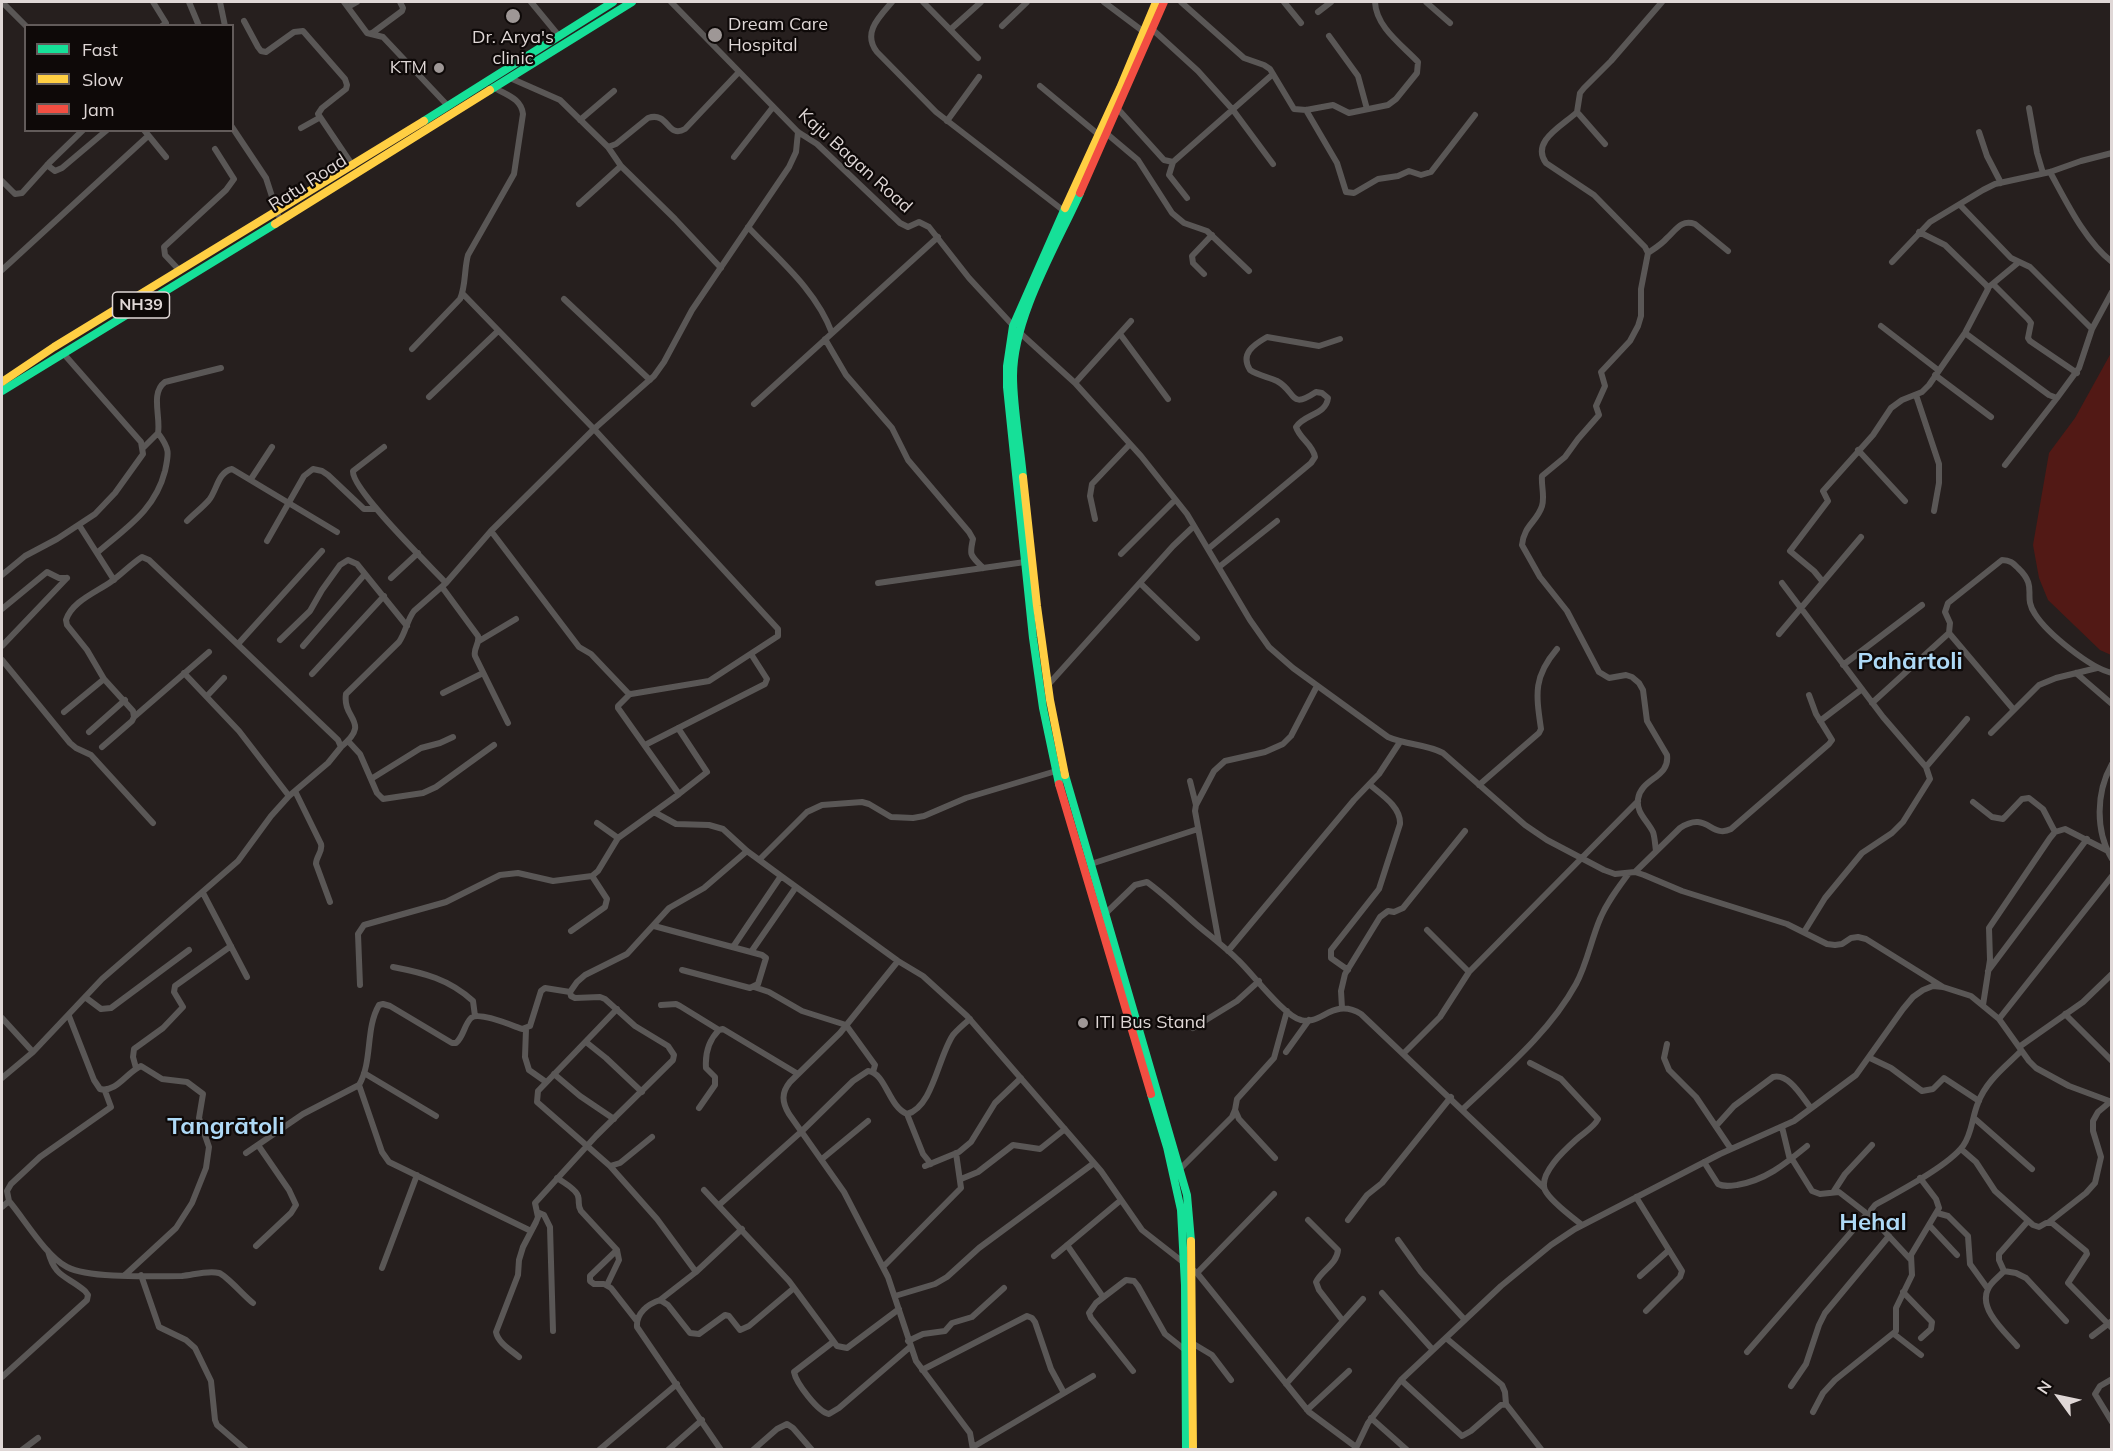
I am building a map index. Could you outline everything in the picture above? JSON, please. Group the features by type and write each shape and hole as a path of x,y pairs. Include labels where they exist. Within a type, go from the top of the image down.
{"street":[{"path":"2,2 24,24"},
{"path":"153,2 164,24"},
{"path":"189,2 198,24"},
{"path":"219,2 224,24"},
{"path":"357,2 346,4 365,31 385,39 448,106"},
{"path":"372,34 402,11 400,2"},
{"path":"531,2 559,36"},
{"name":"Ratu Road","path":"2,382 54,347 353,166 613,2"},
{"name":"Ratu Road","path":"2,391 281,221 383,155 632,2"},
{"name":"Kaju Bagan Road","path":"671,2 798,132 816,144 903,226 908,227 919,222 925,224 938,237 969,278 1016,329 1076,383 1130,444 1194,526 1265,642 1317,686 1388,737 1400,742"},
{"path":"892,2 877,20 871,33 872,45 916,94 947,121 1064,211"},
{"path":"923,2 978,58"},
{"path":"951,29 981,2"},
{"path":"1002,26 1028,2"},
{"path":"1104,2 1148,31 1198,71 1233,110 1273,164"},
{"path":"1156,2 1148,31 1118,109 1064,211 1016,329 1007,366 1007,387 1042,697 1056,771 1071,828 1180,1168 1190,1216 1191,1268 1186,1449"},
{"path":"1140,1047 1063,769 1037,606 1013,376 1016,329 1148,31 1164,2"},
{"path":"1181,2 1244,58 1267,66 1294,109 1305,110 1333,105 1349,113 1392,102 1417,73 1419,67 1418,62 1394,38 1378,17 1375,2"},
{"path":"1284,2 1300,23"},
{"path":"1318,12 1331,2"},
{"path":"1426,2 1450,23"},
{"path":"1648,253 1637,238 1594,195 1551,167 1542,157 1541,150 1549,135 1577,112 1580,93 1584,88 1611,61 1662,2"},
{"path":"244,21 261,51 267,52 294,32 303,31 345,79 346,89 321,108 318,114 353,166"},
{"path":"1329,36 1358,76 1368,109"},
{"path":"608,147 616,144 648,118 654,116 659,117 674,131 679,132 685,129 739,72"},
{"path":"1187,198 1169,175 1173,162 1273,74"},
{"path":"947,121 979,77"},
{"path":"510,78 555,97 608,147 621,166 721,268"},
{"path":"412,349 457,304 463,294 468,255 510,183 515,166 523,114 522,106 486,82"},
{"path":"1040,86 1138,160 1172,213 1178,219 1212,235 1249,271"},
{"path":"580,120 614,91"},
{"path":"734,157 773,107"},
{"path":"2029,108 2037,153 2047,173 2097,248 2112,262"},
{"path":"1118,109 1164,160 1168,163 1173,162"},
{"path":"1305,110 1337,164 1346,192 1354,194 1382,177 1398,176 1409,171 1422,175 1431,172 1475,115"},
{"path":"1577,112 1605,144"},
{"path":"301,129 319,118"},
{"path":"234,130 266,178 281,221"},
{"path":"2,180 15,194 22,193 80,132"},
{"path":"47,165 55,171 62,168 105,132"},
{"path":"2,1078 33,1052 102,979 238,861 271,816 289,796 328,764 340,747 348,741 355,730 355,722 345,700 346,694 399,642 405,634 414,611 444,585 491,531 594,429 650,380 664,362 692,310 789,167 796,152 798,132"},
{"path":"1979,132 1987,156 2001,183"},
{"path":"2,270 146,133 166,158"},
{"path":"180,271 165,255 164,247 234,180 215,149"},
{"path":"1892,262 1919,232 1944,212 1983,190 2112,153"},
{"path":"579,204 621,166"},
{"path":"1960,205 2011,258 2030,267 2092,329"},
{"path":"1404,1053 1440,1017 1469,972 1638,801 1643,786 1667,766 1667,755 1647,722 1643,690 1632,677 1626,675 1609,678 1599,672 1567,611 1540,577 1522,545 1526,530 1541,510 1542,476 1565,457 1596,420 1599,415 1597,402 1605,386 1601,372 1630,340 1638,326 1641,316 1641,289 1648,253 1666,240 1679,225 1690,222 1728,251"},
{"path":"748,227 819,304 831,333"},
{"path":"1919,232 1945,245 1986,285 2028,319 2031,323 2028,338 2030,341 2077,373"},
{"path":"1204,274 1193,262 1192,256 1212,235"},
{"path":"754,404 938,237"},
{"path":"1823,582 1790,550 1828,501 1823,491 1873,435 1891,408 1902,400 1916,395 1929,385 1965,333 1990,287 2019,262"},
{"path":"2005,465 2077,373 2092,329 2112,292"},
{"path":"463,294 594,429 778,629 778,636 709,681 630,694 618,706 679,794"},
{"path":"564,299 650,380"},
{"path":"1076,383 1131,321"},
{"path":"1881,326 1991,417"},
{"path":"429,398 498,331"},
{"path":"1965,333 2049,395 2057,398"},
{"path":"1120,334 1168,399"},
{"path":"1208,549 1311,463 1315,458 1315,453 1298,433 1296,427 1299,422 1327,404 1328,398 1322,393 1316,392 1303,400 1297,399 1277,381 1255,374 1247,366 1248,351 1268,337 1319,346 1340,339"},
{"path":"825,339 846,375 892,428 908,460 969,532 973,539 970,554 983,568"},
{"path":"63,353 126,424 141,442 143,448"},
{"path":"98,552 143,513 161,487 169,454 165,442 158,433 157,395 161,385 220,368"},
{"path":"1916,395 1939,464 1939,483 1934,511"},
{"path":"2,575 25,556 95,514 140,460 143,448 158,433"},
{"path":"1095,519 1090,496 1092,484 1130,444"},
{"path":"251,479 272,447"},
{"path":"384,447 357,467 352,475 376,509 418,553 444,585 479,640"},
{"path":"1858,450 1905,501"},
{"path":"187,521 209,500 216,484 226,471 232,469 337,532"},
{"path":"267,541 308,472 316,469 334,480 364,508 376,509"},
{"path":"1121,554 1175,500"},
{"path":"1219,567 1277,521"},
{"path":"79,525 114,580"},
{"path":"1048,685 1194,526"},
{"path":"491,531 579,647 591,654 630,694"},
{"path":"1779,634 1861,537"},
{"path":"238,644 322,551"},
{"path":"391,578 418,553"},
{"path":"134,717 133,711 125,700 104,679 87,650 67,625 66,620 86,598 114,580 142,557 238,644 338,740 340,747"},
{"path":"1872,703 1949,633 1950,623 1944,612 1948,603 1997,563 2007,560 2013,562 2029,581 2029,599 2035,614 2079,656 2098,668 2112,673"},
{"path":"280,640 307,615 328,580 344,561 353,561 407,626"},
{"path":"878,583 1025,561"},
{"path":"2,609 46,572 59,578 67,578 2,646"},
{"path":"303,646 365,574"},
{"path":"1782,582 1872,703 1926,767 1930,779 1903,822 1862,853 1825,898 1804,932"},
{"path":"1140,583 1197,639"},
{"path":"312,674 384,596"},
{"path":"1844,665 1922,604"},
{"path":"508,723 474,652 479,640 516,619"},
{"path":"1949,633 2014,710"},
{"path":"1479,785 1539,733 1541,729 1536,690 1545,666 1557,649"},
{"path":"102,747 209,652"},
{"path":"645,745 765,684 767,679 751,654"},
{"path":"2,660 70,743 91,755 153,823"},
{"path":"1991,733 2039,685 2056,678 2098,668"},
{"path":"184,673 239,731 289,796"},
{"path":"443,693 483,673"},
{"path":"2076,673 2112,704"},
{"path":"207,696 224,678"},
{"path":"64,712 104,679"},
{"path":"1219,944 1195,811 1196,805 1214,771 1224,761 1265,752 1283,744 1291,736 1317,686"},
{"path":"1820,721 1862,689"},
{"path":"1463,1109 1532,1043 1567,998 1583,969 1606,906 1632,872 1687,823 1700,821 1719,831 1726,832 1739,824 1829,744 1832,740 1830,734 1820,721 1809,695"},
{"path":"89,732 125,700"},
{"path":"1926,767 1967,719"},
{"path":"360,985 358,934 364,925 446,903 500,875 518,873 559,881 578,877 587,879 592,876 598,871 618,838 706,772 678,728"},
{"path":"371,778 421,748 453,737"},
{"path":"348,741 360,754 377,793 384,799 423,793 436,788 494,745"},
{"path":"1228,951 1354,800 1370,785 1400,742 1430,747 1443,753 1525,825 1580,858 1615,874 1632,872 1682,891 1787,924 1827,944 1842,944 1851,938 1858,937 1866,939 1943,987"},
{"path":"2112,764 2104,779 2099,815 2101,835 2112,859"},
{"path":"759,860 807,812 822,805 862,802 891,817 913,818 924,816 966,798 1056,771"},
{"path":"1190,781 1196,805"},
{"path":"1348,970 1332,958 1330,950 1379,889 1400,824 1400,818 1392,804 1370,785"},
{"path":"296,791 321,844 322,848 316,864 330,902"},
{"path":"1973,802 1992,817 2003,819 2022,799 2029,798 2043,809 2055,832"},
{"path":"1638,801 1641,814 1652,830 1656,851"},
{"path":"654,812 676,824 717,827 898,961 923,976 970,1019 1065,1129 1094,1163 1142,1230 1191,1268 1307,1410 1355,1448 1371,1418 1401,1380 1501,1286 1543,1252 1582,1225 1704,1162 1782,1127 1811,1108 1856,1075 1913,997 1933,986 1971,996 1983,1005 1999,1019 2036,1068 2069,1086 2111,1102"},
{"path":"597,823 618,838"},
{"path":"1090,864 1198,829"},
{"path":"1983,1005 1990,953 1988,935 1992,922 2055,832 2065,829 2106,850"},
{"path":"1342,1008 1342,983 1380,917 1388,911 1395,912 1403,908 1465,831"},
{"path":"1988,972 2087,839"},
{"path":"570,992 585,975 627,954 676,903 704,888 747,851"},
{"path":"571,931 608,902 592,876"},
{"path":"733,947 781,876"},
{"path":"1999,1019 2111,879"},
{"path":"1105,914 1135,885 1147,882 1228,951 1287,1011 1301,1020 1309,1020 1342,1008 1354,1009 1451,1097 1544,1188 1548,1195 1582,1225"},
{"path":"750,952 796,887"},
{"path":"203,892 247,977"},
{"path":"654,926 766,958 758,984 754,987"},
{"path":"1427,930 1469,972"},
{"path":"136,1068 133,1057 134,1049 163,1028 183,1006 174,992 175,986 231,946"},
{"path":"85,997 101,1010 111,1008 189,950"},
{"path":"898,961 846,1025 786,1088 783,1099 789,1114 844,1192 884,1266 909,1344 922,1370 970,1433 973,1448 1093,1376"},
{"path":"393,968 424,973 442,980 473,1001 475,1016"},
{"path":"681,970 750,988 754,987 769,992 802,1011 846,1025 875,1065 873,1072"},
{"path":"1747,1352 1870,1216 1875,1205 1920,1178 1960,1149 1970,1133 1979,1101 1989,1083 2020,1049 2090,996 2112,974"},
{"path":"1193,1028 1238,1001 1259,981"},
{"path":"246,1153 303,1114 359,1084 364,1073 373,1014 379,1005 390,1006 456,1043 471,1018 475,1016 483,1016 526,1029 530,1026 541,991 545,988 570,992 574,998 600,997 605,999 635,1026 668,1046 674,1055 673,1059 588,1145 535,1203 536,1222 523,1247 518,1275 496,1332 497,1337 519,1357"},
{"path":"661,1005 680,1006 718,1030 723,1029 798,1074"},
{"path":"617,1009 538,1091 537,1102 610,1166 657,1219 696,1272"},
{"path":"1180,1168 1232,1117 1237,1099 1274,1058 1287,1011"},
{"path":"2066,1014 2112,1061"},
{"path":"69,1016 94,1080 100,1089 105,1091 111,1107 40,1157 11,1184 7,1191 9,1201 48,1251 68,1267 105,1276 220,1274 253,1303"},
{"path":"2,1018 33,1052"},
{"path":"907,1114 923,1104 951,1038 970,1019"},
{"path":"1286,1052 1309,1020"},
{"path":"526,1029 527,1066 533,1074 546,1082"},
{"path":"699,1108 715,1085 715,1077 706,1068 706,1054 718,1030"},
{"path":"586,1042 642,1092"},
{"path":"1667,1044 1664,1058 1668,1070 1696,1097 1731,1149"},
{"path":"1870,1058 1890,1068 1922,1091 1933,1089 1944,1078 1979,1101"},
{"path":"1530,1063 1566,1082 1598,1119 1554,1162 1544,1181 1544,1188"},
{"path":"105,1091 141,1066 162,1079 183,1080 201,1091 204,1097 199,1118 210,1147 206,1168 186,1215 165,1239 125,1275"},
{"path":"1147,1069 1177,1186 1191,1268"},
{"path":"719,1205 802,1131 853,1081 868,1071 878,1075 896,1106 907,1114 928,1165 956,1153 971,1142 995,1103 1021,1078"},
{"path":"364,1073 436,1116"},
{"path":"554,1074 580,1096 614,1119"},
{"path":"1716,1126 1741,1101 1773,1077 1778,1076 1788,1080 1811,1108"},
{"path":"359,1084 386,1158 531,1231"},
{"path":"1348,1220 1367,1195 1382,1184 1451,1097"},
{"path":"1960,1149 1976,1162 1995,1191 2028,1221 2039,1227 2049,1222 2086,1193 2095,1183 2101,1157 2092,1131 2093,1122 2098,1112 2111,1102"},
{"path":"1235,1110 1239,1119 1275,1158"},
{"path":"1974,1118 2032,1169"},
{"path":"822,1159 868,1121"},
{"path":"1782,1127 1791,1160 1812,1191 1820,1194 1834,1191 1844,1195 1870,1216 1911,1260"},
{"path":"961,1179 978,1172 1013,1145 1040,1149 1065,1129"},
{"path":"610,1166 620,1163 651,1137"},
{"path":"256,1246 291,1213 296,1205 258,1145"},
{"path":"1834,1191 1845,1173 1872,1145"},
{"path":"1704,1162 1718,1184 1729,1186 1746,1184 1766,1177 1807,1146"},
{"path":"884,1266 961,1188 956,1153"},
{"path":"895,1296 935,1284 947,1277 988,1241 1094,1163"},
{"path":"382,1268 417,1175"},
{"path":"557,1178 581,1199 578,1207 617,1250 619,1260 607,1285"},
{"path":"1813,1412 1823,1393 1835,1380 1896,1331 1896,1308 1912,1275 1913,1250 1937,1213 1938,1204 1920,1178"},
{"path":"704,1190 794,1288 833,1342 842,1348 847,1348 898,1309"},
{"path":"1191,1268 1274,1194"},
{"path":"1636,1197 1680,1267 1682,1274 1646,1311"},
{"path":"1054,1256 1121,1200"},
{"path":"2,1207 9,1201"},
{"path":"537,1212 544,1215 550,1227 553,1331"},
{"path":"1937,1213 1948,1216 1968,1236 1970,1264 1988,1289"},
{"path":"1308,1220 1338,1250 1337,1259 1316,1282 1319,1290 1343,1321"},
{"path":"2004,1271 1999,1254 2028,1221"},
{"path":"2049,1222 2086,1251 2087,1254 2068,1283 2110,1325 2092,1336"},
{"path":"1929,1225 1958,1255"},
{"path":"636,1320 641,1312 696,1272 742,1229"},
{"path":"1791,1386 1806,1364 1821,1320 1889,1236"},
{"path":"1398,1240 1421,1272 1465,1320"},
{"path":"1067,1245 1103,1298"},
{"path":"617,1250 590,1276 590,1281 594,1284 607,1285 636,1320 637,1327 721,1449"},
{"path":"1640,1276 1669,1250"},
{"path":"2,1377 87,1300 88,1295 85,1291 52,1266 48,1251"},
{"path":"2004,1271 1988,1289 1986,1302 1991,1314 2017,1346"},
{"path":"2004,1271 2026,1278 2066,1321"},
{"path":"141,1275 159,1327 192,1343 210,1376 215,1420 218,1425 246,1449"},
{"path":"1133,1371 1089,1313 1103,1298 1126,1280 1134,1281 1165,1334 1212,1355 1231,1380"},
{"path":"660,1300 668,1305 690,1333 695,1335 725,1315 729,1316 740,1330 745,1328 794,1288"},
{"path":"833,1342 794,1372 797,1381 820,1410 829,1414 839,1408 909,1344 923,1334 945,1331 952,1323 972,1317 1004,1288"},
{"path":"1903,1292 1932,1322 1931,1329 1921,1338"},
{"path":"1382,1293 1433,1350"},
{"path":"1286,1384 1363,1299"},
{"path":"922,1370 1027,1316 1035,1322 1051,1368 1064,1393"},
{"path":"1893,1334 1921,1355"},
{"path":"1446,1338 1502,1385 1506,1404 1541,1449"},
{"path":"1188,1346 1193,1449"},
{"path":"1307,1410 1349,1371"},
{"path":"2112,1379 2100,1386 2095,1394 2112,1422"},
{"path":"1401,1380 1462,1436 1501,1405 1506,1404"},
{"path":"599,1449 677,1384"},
{"path":"1371,1418 1407,1449"},
{"path":"668,1449 702,1420"},
{"path":"753,1449 777,1429 787,1424 812,1449"},
{"path":"22,1449 38,1438"}],"shaded area":[{"path":"2111,353 2112,655 2100,650 2048,600 2039,578 2033,545 2049,453 2075,418"}],"traffic: fast":[{"path":"424,121 613,2"},
{"path":"490,90 632,2"},
{"path":"1023,477 1013,388 1015,354 1028,307 1080,193"},
{"path":"1059,784 1043,708 1033,638 1007,387 1007,366 1013,326 1065,208"},
{"path":"2,391 275,224"},
{"path":"1065,775 1187,1195 1191,1241"},
{"path":"1151,1094 1167,1147 1181,1210 1185,1285 1186,1450"}],"traffic: slow":[{"path":"1065,208 1120,88 1156,2"},
{"path":"275,224 490,90"},
{"path":"2,382 54,347 424,121"},
{"path":"1023,477 1050,700 1065,775"},
{"path":"1191,1241 1193,1450"}],"traffic: jam":[{"path":"1080,193 1164,2"},
{"path":"1059,784 1151,1094"}],"place":[{"name":"Dr. Arya's clinic","path":"513,16"},
{"name":"Dream Care Hospital","path":"715,35"},
{"name":"KTM","path":"439,68"},
{"name":"ITI Bus Stand","path":"1083,1023"}],"district":[{"name":"Pahārtoli","path":"1910,662"},
{"name":"Tangrātoli","path":"226,1127"},
{"name":"Hehal","path":"1873,1223"}]}
